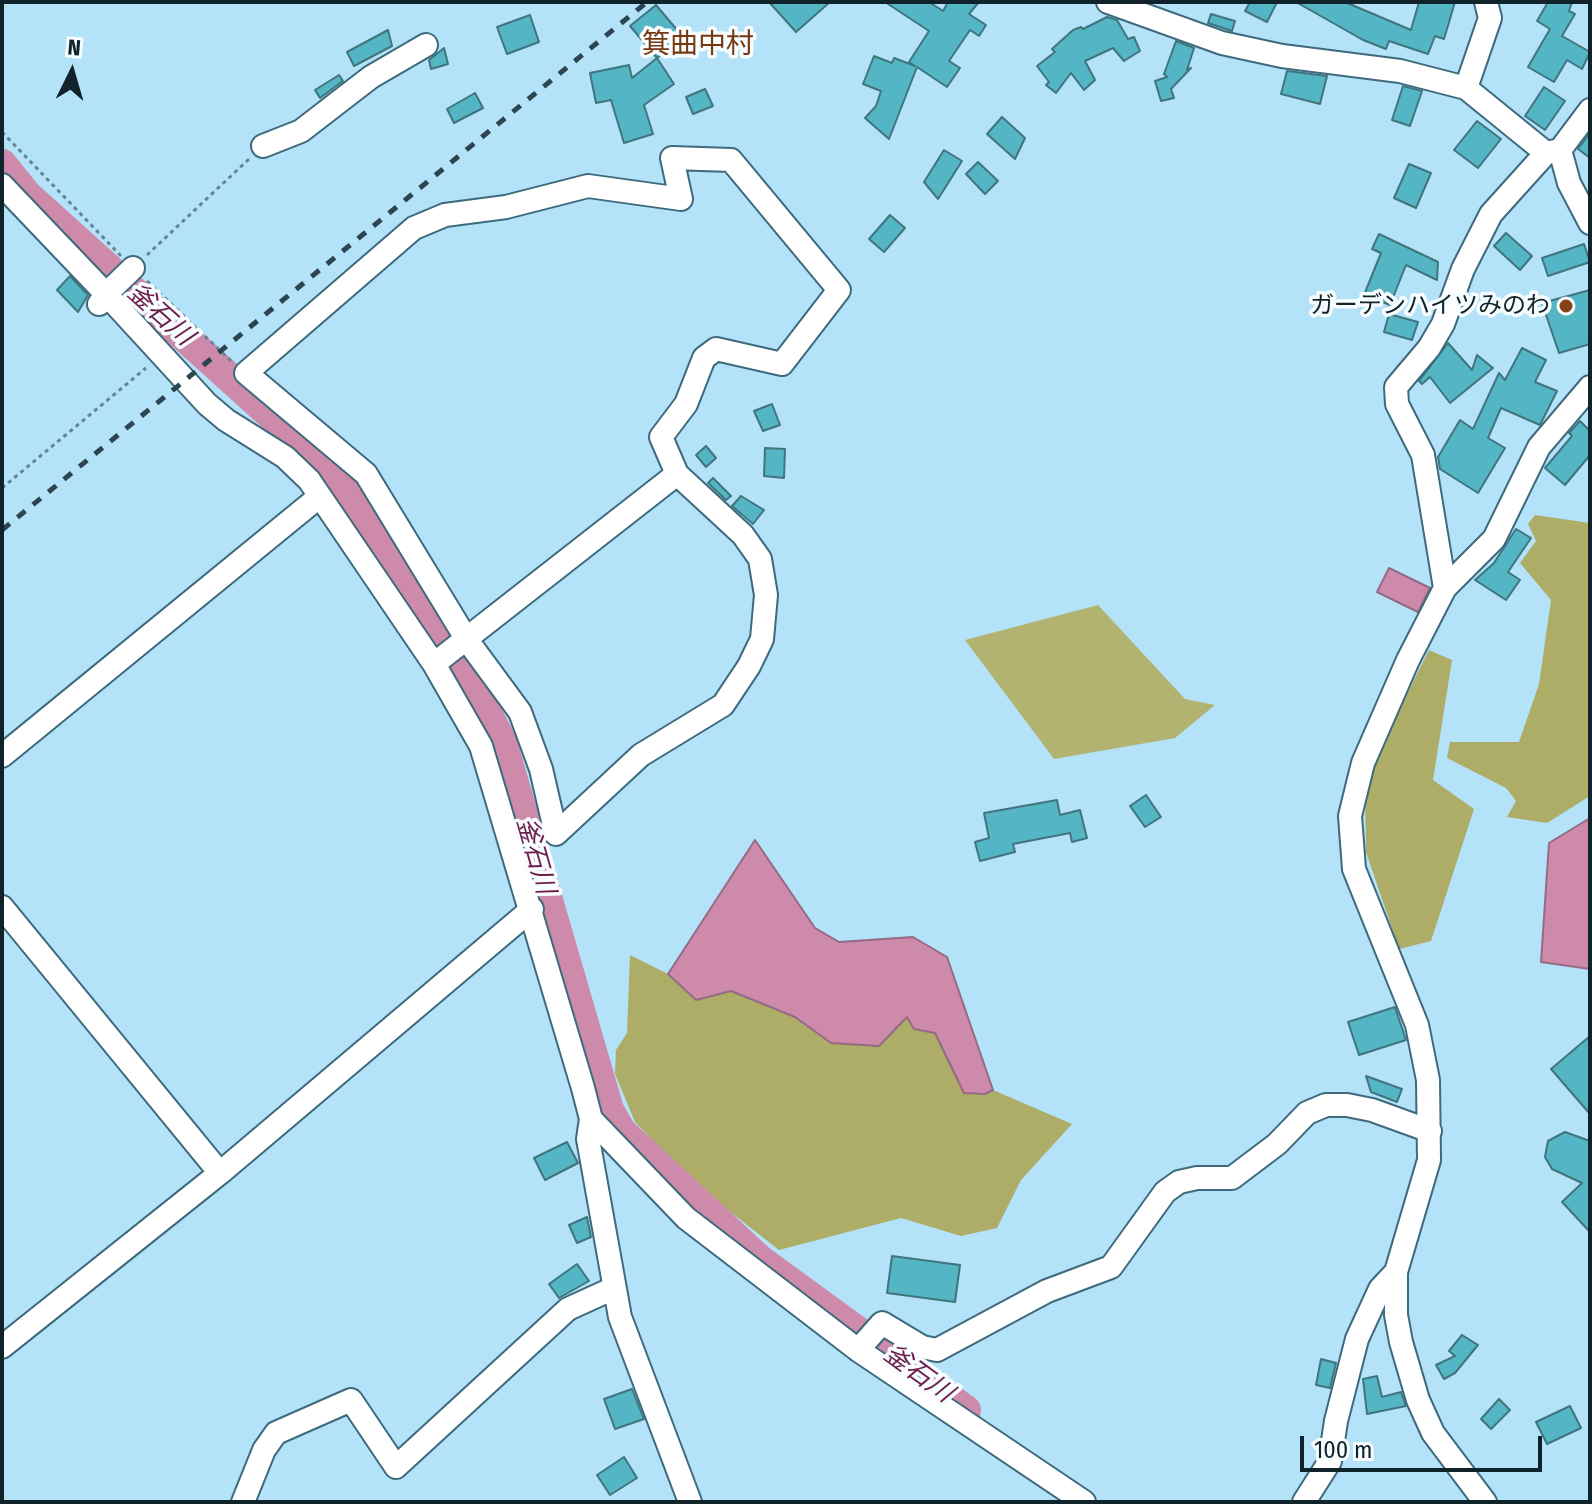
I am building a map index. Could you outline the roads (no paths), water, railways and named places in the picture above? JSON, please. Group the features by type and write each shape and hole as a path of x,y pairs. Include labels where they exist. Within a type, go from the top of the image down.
{"street":[{"path":"1108,2 1222,43 1282,56 1400,71 1466,88 1553,151 1590,223"},
{"path":"1466,88 1490,18 1486,2"},
{"path":"263,146 301,131 371,77 426,45"},
{"path":"1445,588 1423,455 1397,404 1396,387 1436,336 1463,269 1491,214 1590,110"},
{"path":"672,158 731,160 839,290 782,364 716,349 704,358 686,404 661,437 677,474 743,535 760,559 766,595 762,639 723,705 641,755 556,834 541,769 520,712 465,642 366,474 246,373 414,228 445,215 506,207 588,186 611,192 681,199 672,158"},
{"path":"2,185 109,292 207,404 226,420 285,457 320,496 438,661 481,746 532,909 591,1119 588,1139 614,1288 632,1356 690,1502"},
{"path":"131,270 99,304 152,363"},
{"path":"1485,1502 1433,1433 1418,1400 1396,1315 1396,1272 1425,1177 1430,1131 1428,1080 1417,1025 1354,869 1350,816 1363,763 1408,660 1445,588 1494,539 1539,447 1590,387"},
{"path":"438,661 677,474"},
{"path":"2,756 320,496"},
{"path":"2,907 220,1173"},
{"path":"2,1347 220,1173 532,909"},
{"path":"858,1350 882,1323 922,1347 937,1350 1047,1291 1111,1267 1165,1192 1179,1182 1197,1178 1232,1178 1277,1144 1307,1113 1326,1105 1372,1110 1430,1131"},
{"path":"591,1119 686,1218 858,1350 1084,1502"},
{"path":"1304,1502 1330,1461 1344,1385 1357,1339 1380,1289 1396,1272"},
{"path":"243,1502 264,1450 276,1433 351,1400 396,1467 568,1309 614,1288"}],"waterway":[{"name":"釜石川","path":"2,164 27,195 333,471 395,561 467,675 502,742 609,1110 621,1131 759,1259 966,1410"}],"railway":[{"path":"2,530 647,2"}],"place":[{"name":"ガーデンハイツみのわ","path":"1566,306"}],"district":[{"name":"箕曲中村","path":"698,45"}]}
